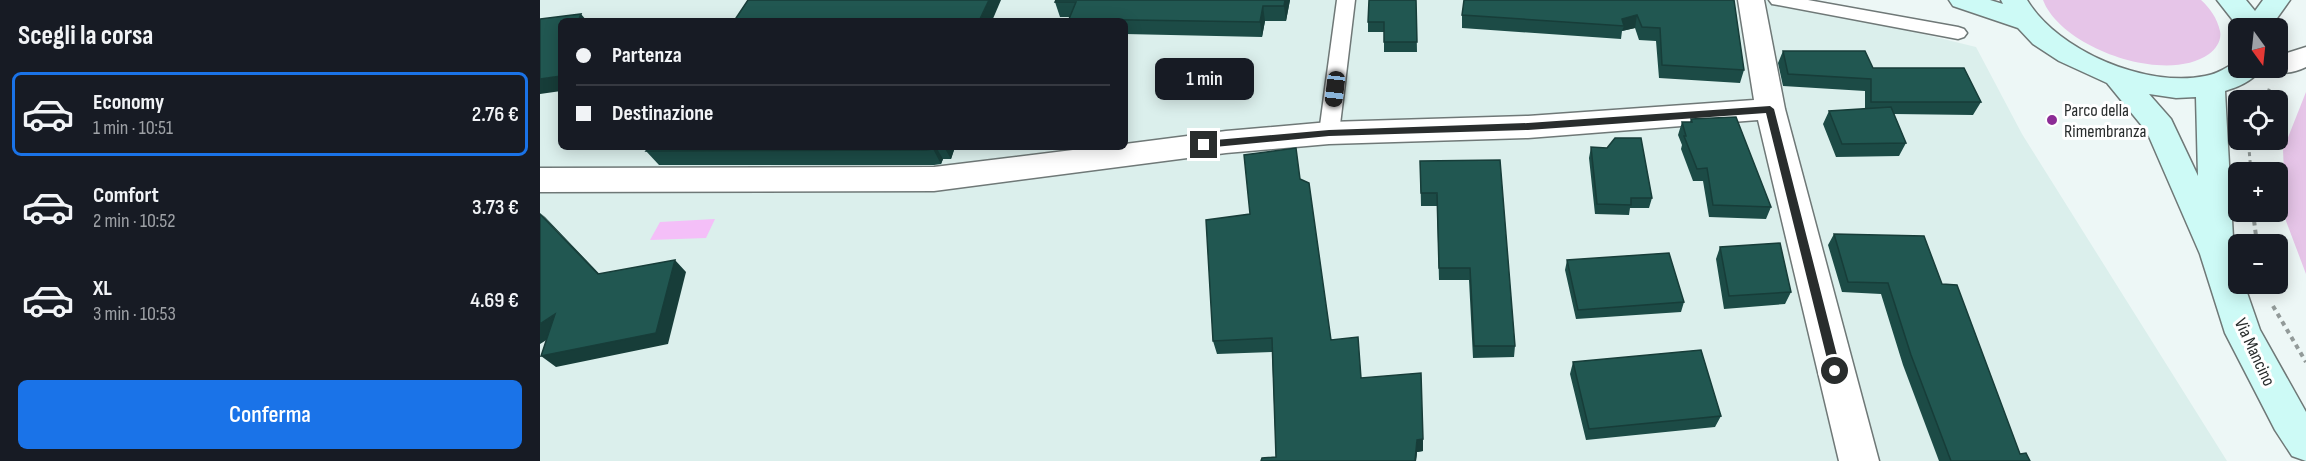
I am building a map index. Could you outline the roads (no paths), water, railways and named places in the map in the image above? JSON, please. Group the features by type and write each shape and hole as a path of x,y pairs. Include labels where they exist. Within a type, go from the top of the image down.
{"main road":[{"path":"1962,0 2020,10 2049,42 2072,57 2118,77 2161,86 2182,87 2210,85 2232,78"},
{"path":"2230,0 2246,18"},
{"path":"2262,18 2277,0"},
{"path":"2118,77 2160,127 2217,254"},
{"path":"2210,85 2217,254"},
{"name":"Via Mancino","path":"2217,254 2243,333 2288,418 2306,443"}],"street":[{"path":"1751,0 1770,109 1859,461"},
{"path":"2288,63 2306,56"},
{"path":"540,180 934,179 1226,142 1329,133 1528,127 1770,109"}],"lane":[{"path":"1329,133 1346,0"},
{"path":"1778,0 1958,33"}],"place":[{"name":"Parco della Rimembranza","path":"2052,120"}]}
